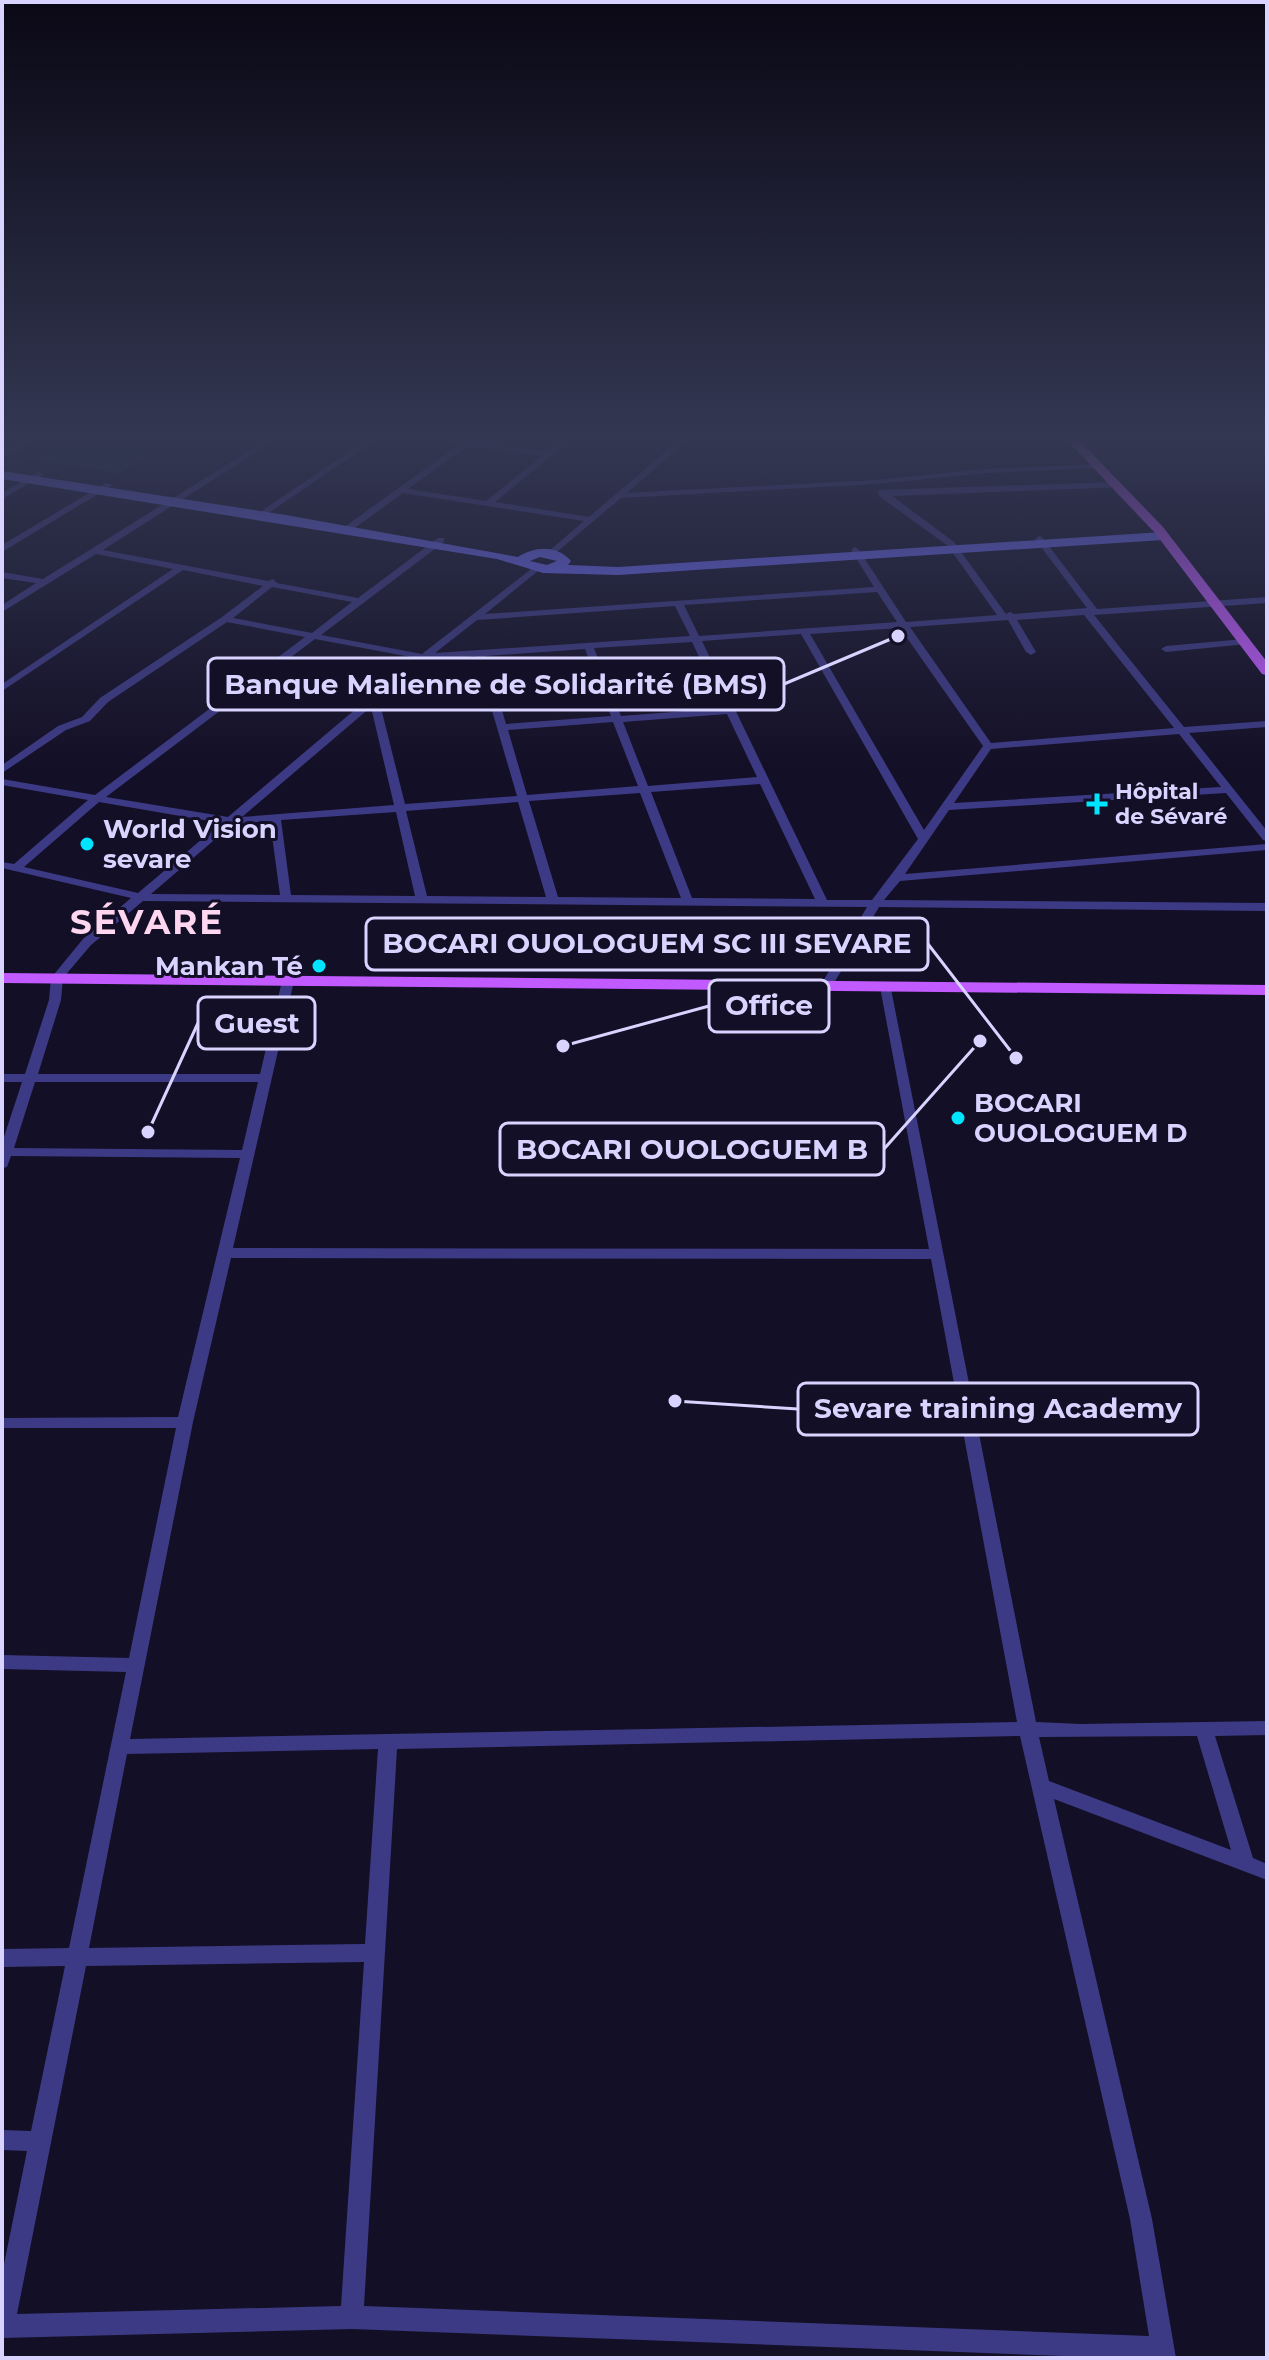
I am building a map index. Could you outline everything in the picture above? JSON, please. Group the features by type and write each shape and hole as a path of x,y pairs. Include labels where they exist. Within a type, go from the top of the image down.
{"main road":[{"path":"1174,549 1244,642 1261,657 1267,671"},
{"path":"2,978 1267,990"}],"street":[{"path":"2,609 98,549"},
{"path":"16,868 95,800 428,549"},
{"path":"471,549 508,557 529,566 618,571 909,549"},
{"path":"502,549 558,555 584,564 619,565 857,553"},
{"path":"558,555 563,549"},
{"path":"954,549 1031,652"},
{"path":"1047,549 1089,610 1267,838"},
{"path":"95,551 273,582 359,601"},
{"path":"529,566 524,558 536,553"},
{"path":"857,553 988,746"},
{"path":"552,568 564,564 558,555"},
{"path":"2,688 183,566"},
{"path":"249,1154 3,1156 55,1000 57,978 87,942 374,698 475,617 529,566"},
{"path":"2,575 44,582"},
{"path":"2,770 62,728 86,719 104,700 225,619 273,582"},
{"path":"475,617 880,589"},
{"path":"225,619 424,657 1267,600"},
{"path":"678,602 823,903"},
{"path":"803,630 923,838"},
{"path":"1166,649 1244,642"},
{"path":"589,647 688,902"},
{"path":"480,653 553,901"},
{"path":"2,677 15,680"},
{"path":"374,698 422,899"},
{"path":"502,727 730,711"},
{"path":"988,746 1267,724"},
{"path":"825,988 875,904 988,746"},
{"path":"2,782 229,821 764,780"},
{"path":"946,807 1230,790"},
{"path":"275,818 286,898"},
{"path":"896,878 1267,847"},
{"path":"2,865 140,897 1267,907"},
{"path":"288,981 185,1422 2,2326 352,2317 1163,2353 1141,2219 1028,1729 886,987"},
{"path":"2,1078 266,1078"},
{"path":"226,1253 935,1254"},
{"path":"2,1423 185,1422"},
{"path":"2,1662 134,1665"},
{"path":"121,1747 1028,1729 1267,1728"},
{"path":"1204,1729 1245,1864"},
{"path":"352,2317 388,1740"},
{"path":"1041,1786 1267,1872"},
{"path":"2,1958 373,1953"},
{"path":"2,2140 40,2141"}],"place":[{"name":"Banque Malienne de Solidarité (BMS)","path":"898,636"},
{"name":"Hôpital de Sévaré","path":"1097,804"},
{"name":"World Vision sevare","path":"87,844"},
{"name":"Mankan Té","path":"319,966"},
{"name":"BOCARI OUOLOGUEM B","path":"980,1041"},
{"name":"Office","path":"563,1046"},
{"name":"BOCARI OUOLOGUEM SC III SEVARE","path":"1016,1058"},
{"name":"BOCARI OUOLOGUEM D","path":"958,1118"},
{"name":"Guest","path":"148,1132"},
{"name":"Sevare training Academy","path":"675,1401"}],"district":[{"name":"SÉVARÉ","path":"147,922"}]}
